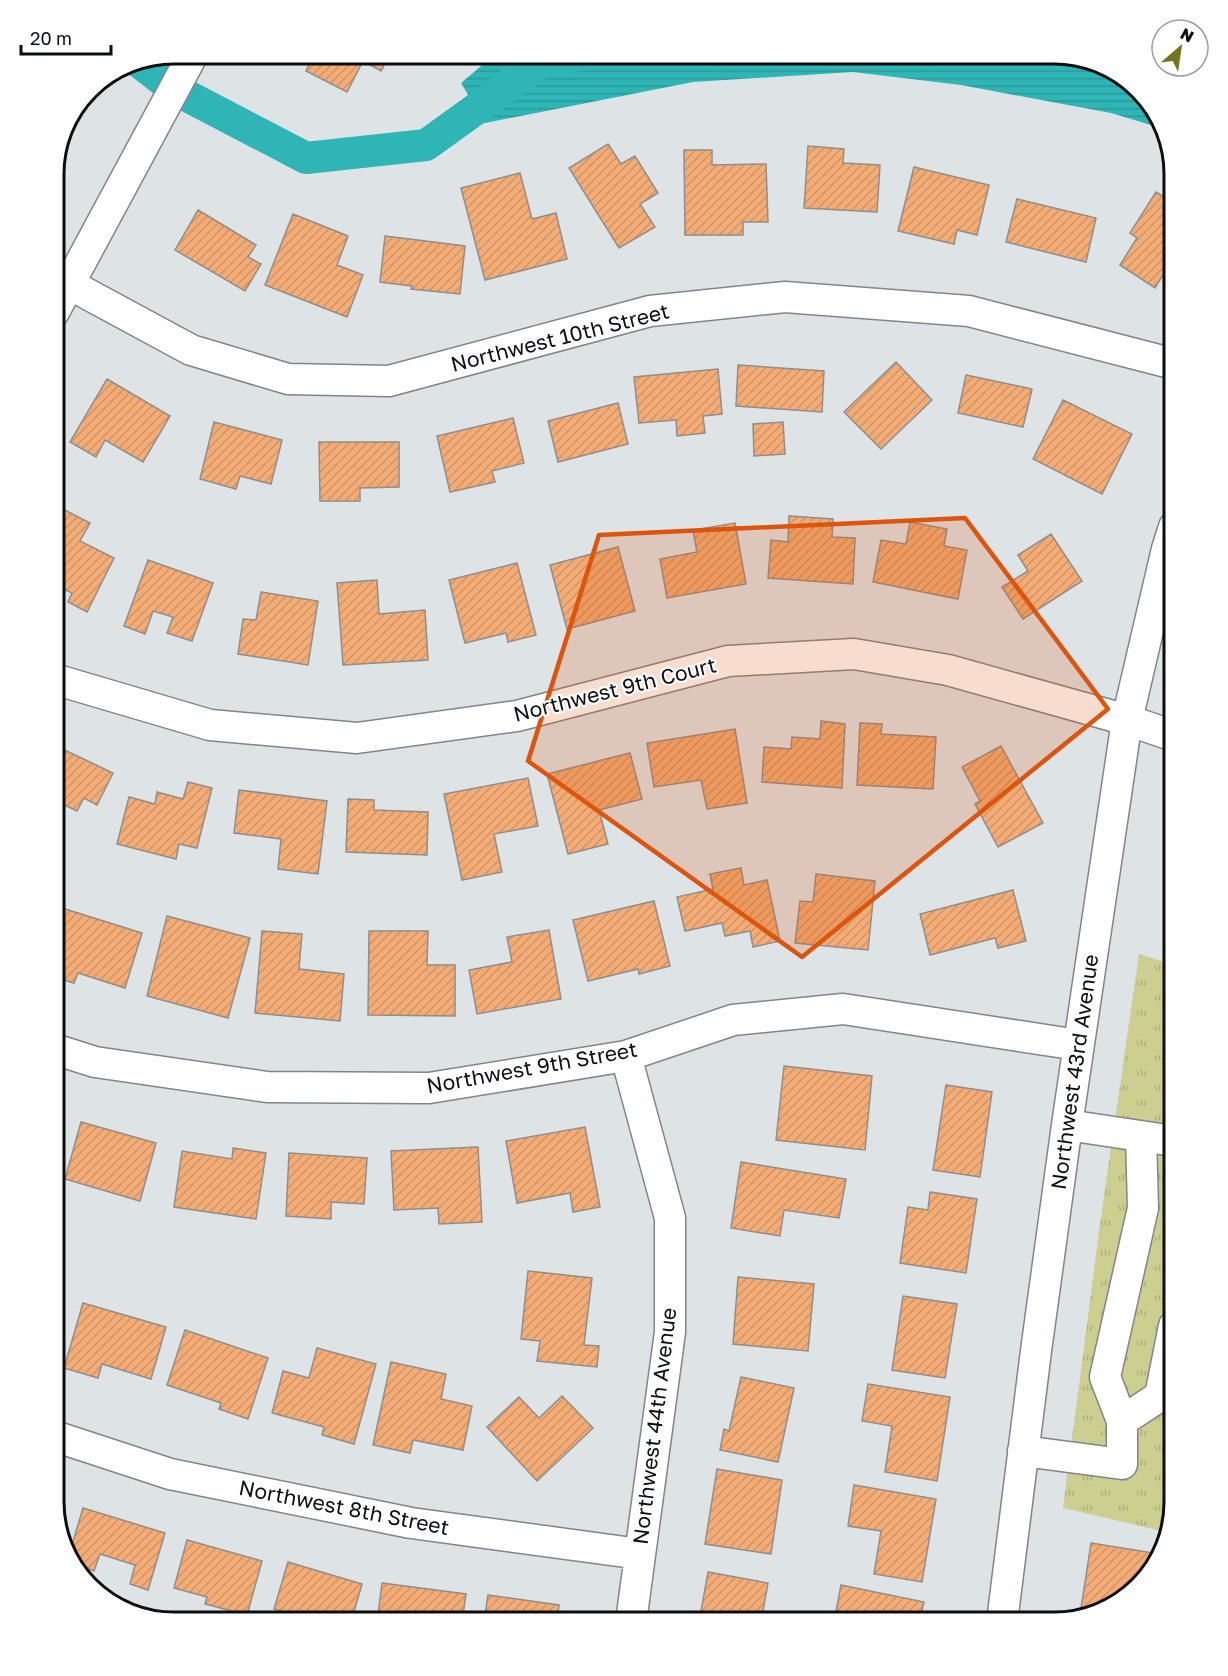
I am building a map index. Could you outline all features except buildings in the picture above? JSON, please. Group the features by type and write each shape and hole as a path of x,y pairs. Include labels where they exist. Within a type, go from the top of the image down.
{"street":[{"path":"65,292 187,65"},
{"name":"Northwest 10th Street","path":"69,284 191,350 288,379 389,381 650,311 785,297 969,310 1164,361"},
{"name":"Northwest 43rd Avenue","path":"1003,1612 1078,1045 1127,720 1164,562"},
{"name":"Northwest 9th Court","path":"65,682 210,725 357,738 516,716 728,661 854,654 948,670 1164,733"},
{"name":"Northwest 9th Street","path":"64,1052 95,1062 267,1087 429,1088 626,1056 733,1020 843,1009 1078,1045"},
{"name":"Northwest 44th Avenue","path":"626,1056 670,1218 670,1332 632,1612"},
{"path":"1067,1125 1164,1139"},
{"path":"1023,1451 1122,1464 1122,1421 1105,1377 1143,1208 1141,1136"},
{"path":"1122,1421 1160,1396 1164,1376"},
{"name":"Northwest 8th Street","path":"64,1439 171,1474 400,1521 640,1554"}],"highlighted area":[{"path":"965,518 1108,709 802,957 528,761 599,535"}],"green space":[{"path":"1139,954 1164,962 1164,1502 1160,1531 1063,1508 1100,1224"}],"water":[{"path":"1061,65 1089,70 1115,83 1141,107 1152,125 1111,113 961,85 853,72 693,82 485,123 461,83 481,66"}],"waterway":[{"path":"147,68 174,89 306,158 426,145 537,65"}]}
